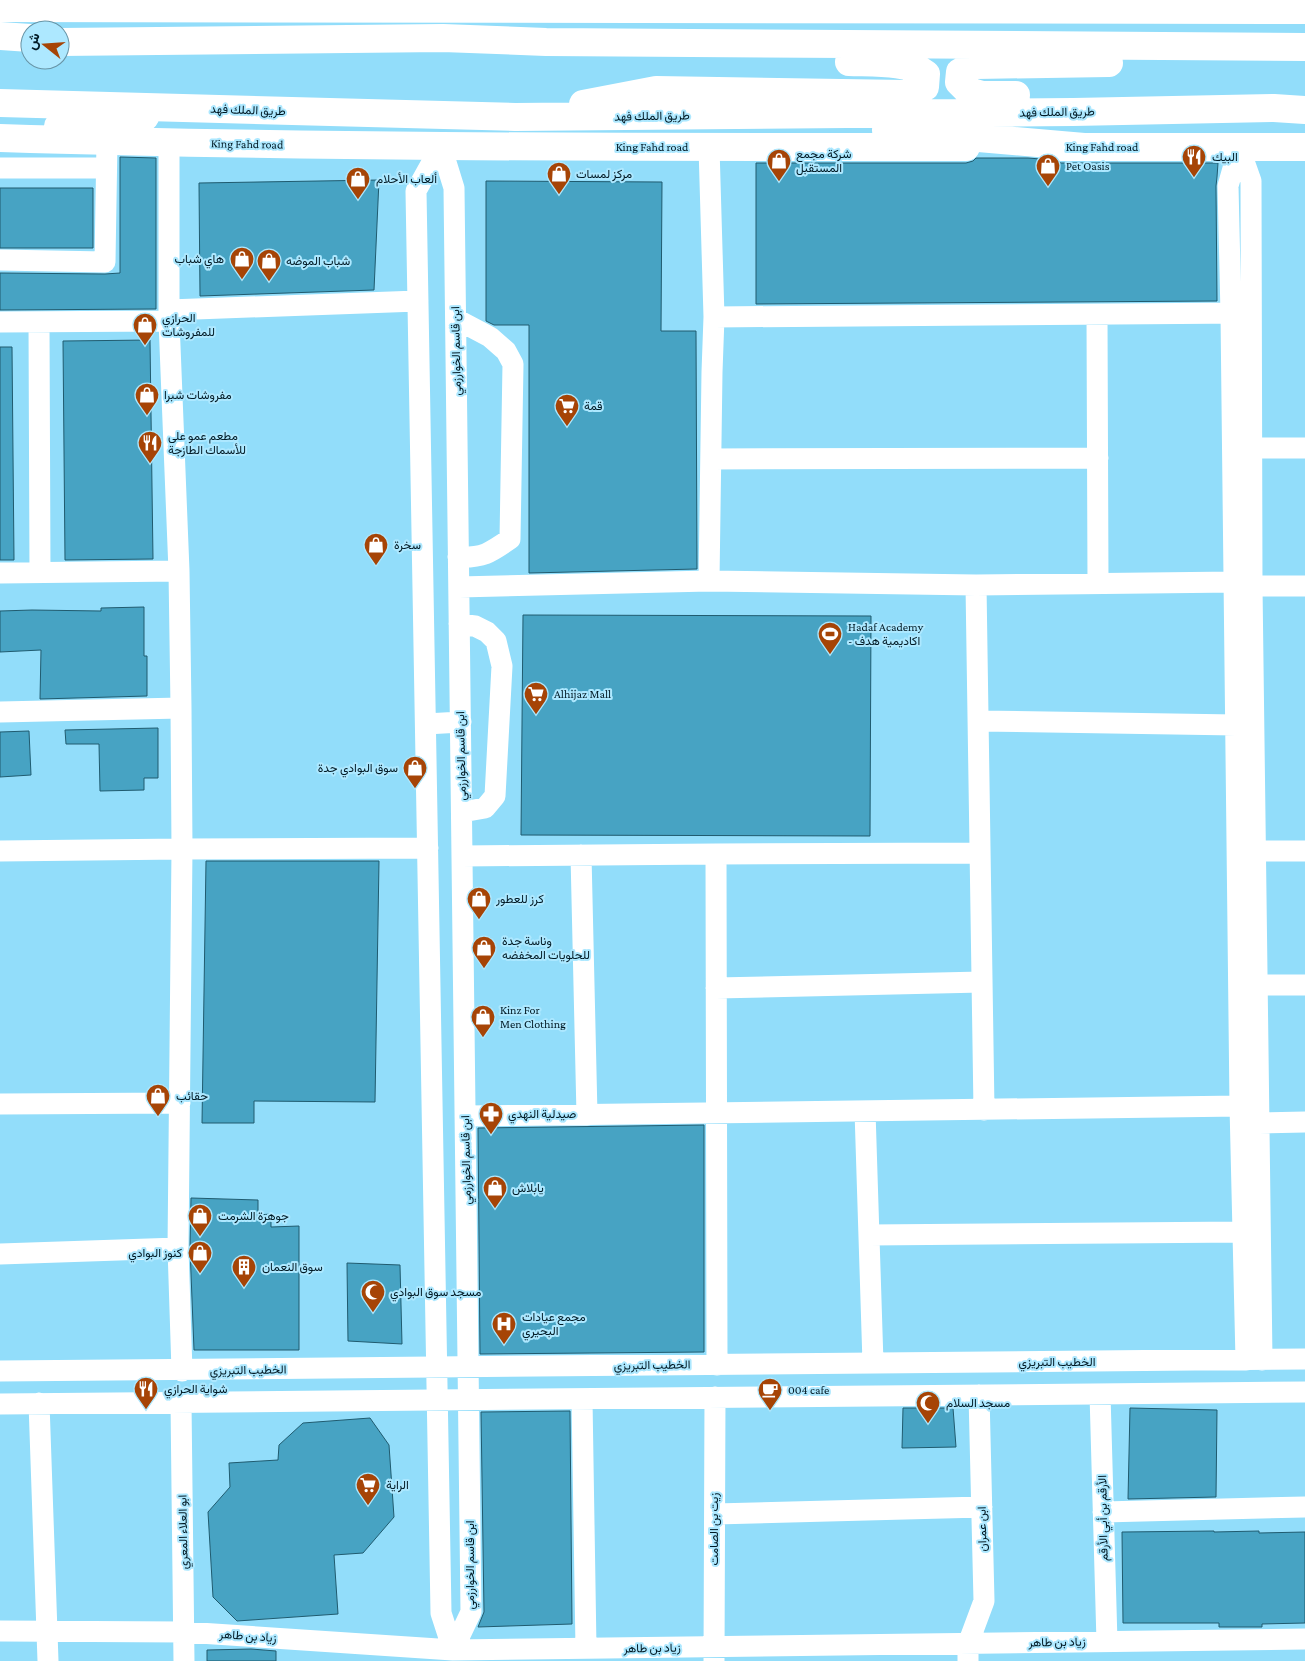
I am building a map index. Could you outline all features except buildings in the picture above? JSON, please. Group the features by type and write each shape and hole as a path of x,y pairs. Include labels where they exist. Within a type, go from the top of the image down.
{"main road":[{"path":"0,8 385,4 1240,5 1305,10"},
{"path":"0,36 20,39"},
{"path":"70,41 443,38 546,42 1305,47"},
{"path":"0,42 20,41"},
{"path":"515,117 656,90 905,94 925,87 926,74 919,68 882,63 717,57 546,42"},
{"path":"1274,108 1207,99 982,95 968,91 958,82 960,72 976,65 1063,65 1305,57"},
{"name":"طريق الملك فهد","path":"0,103 515,117 1074,112 1274,108 1305,110"},
{"path":"0,134 110,120 234,109"},
{"path":"728,116 1084,148"},
{"name":"King Fahd road","path":"0,138 169,143 441,146 1305,148"}],"street":[{"path":"0,260 105,262 107,141"},
{"path":"169,143 169,316 179,571 181,708 182,849 178,1248 182,1371"},
{"path":"441,146 416,191 441,1613 453,1656"},
{"name":"ابن قاسم الخوارزمي","path":"441,146 454,188 471,1612 453,1656"},
{"path":"709,147 714,317 709,581"},
{"path":"1239,147 1251,181 1242,314 1243,584 1255,851 1259,1123 1254,1360"},
{"path":"0,168 106,168"},
{"path":"0,322 169,316 418,301"},
{"path":"714,317 1242,314"},
{"path":"1242,314 1252,448 1236,725 1240,1106 1244,1232 1254,1360"},
{"path":"1097,315 1098,584"},
{"path":"456,319 490,337 506,351 513,364 510,539 491,552 474,557 458,557"},
{"path":"39,322 40,573"},
{"path":"1252,448 1305,448"},
{"path":"711,460 1098,458"},
{"path":"0,573 179,571"},
{"path":"459,587 709,581 976,586 1243,584 1305,586"},
{"path":"976,586 984,1110"},
{"path":"459,624 475,626 487,632 496,641 502,666 495,796 485,808 462,812"},
{"path":"0,712 181,708"},
{"path":"978,721 1236,725"},
{"path":"426,724 461,722"},
{"path":"0,852 428,848"},
{"path":"1255,851 1305,851"},
{"path":"716,854 717,1365"},
{"path":"462,856 980,854"},
{"path":"581,855 587,1115"},
{"path":"716,988 982,982"},
{"path":"1257,985 1305,985"},
{"path":"0,1104 180,1103"},
{"path":"465,1116 1240,1106"},
{"path":"865,1111 873,1363"},
{"path":"1259,1123 1305,1122"},
{"path":"869,1235 1244,1232"},
{"path":"0,1254 178,1248"},
{"name":"الخطيب التبريزي","path":"0,1371 182,1371 1305,1359"},
{"path":"0,1404 1305,1392"},
{"name":"الأرقم بن أبي الأرقم","path":"1100,1394 1107,1642"},
{"name":"ابن عمران","path":"968,1652 984,1601 979,1395"},
{"name":"زيت بن الصامت","path":"714,1654 715,1398"},
{"path":"582,1399 586,1648"},
{"name":"ابو العلاء المعري","path":"181,1402 184,1661"},
{"path":"39,1403 48,1661"},
{"path":"714,1514 982,1507"},
{"path":"1103,1512 1305,1508"},
{"name":"زياد بن طاهر","path":"0,1631 184,1632 453,1656 586,1648 714,1654 968,1652 1107,1642 1305,1639"}],"place":[{"name":"البيك","path":"1194,178"},
{"name":"شركة مجمع المستقبل","path":"779,182"},
{"name":"Pet Oasis","path":"1048,187"},
{"name":"مركز لمسات","path":"559,195"},
{"name":"ألعاب الأحلام","path":"358,200"},
{"name":"هاي شباب","path":"242,280"},
{"name":"شباب الموضه","path":"269,282"},
{"name":"الحرازي للمفروشات","path":"145,346"},
{"name":"مفروشات شبرا","path":"147,416"},
{"name":"قمة","path":"567,427"},
{"name":"مطعم عمو علي للأسماك الطازجة","path":"150,464"},
{"name":"سخرة","path":"376,566"},
{"name":"Hadaf Academy - اكاديمية هدف","path":"830,655"},
{"name":"Alhijaz Mall","path":"536,715"},
{"name":"سوق البوادي جدة","path":"415,789"},
{"name":"كرز للعطور","path":"479,920"},
{"name":"وناسة جدة للحلويات المخفضه","path":"484,969"},
{"name":"Kinz For Men Clothing","path":"483,1038"},
{"name":"حقائب","path":"158,1117"},
{"name":"صيدلية النهدي","path":"491,1135"},
{"name":"يابلاش","path":"495,1209"},
{"name":"جوهرة الشرمت","path":"200,1237"},
{"name":"كنوز البوادي","path":"200,1274"},
{"name":"سوق النعمان","path":"244,1288"},
{"name":"مسجد سوق البوادي","path":"373,1313"},
{"name":"مجمع عيادات البحيري","path":"504,1345"},
{"name":"شواية الحرازي","path":"146,1410"},
{"name":"004 cafe","path":"770,1411"},
{"name":"مسجد السلام","path":"928,1424"},
{"name":"الراية","path":"368,1506"}]}
